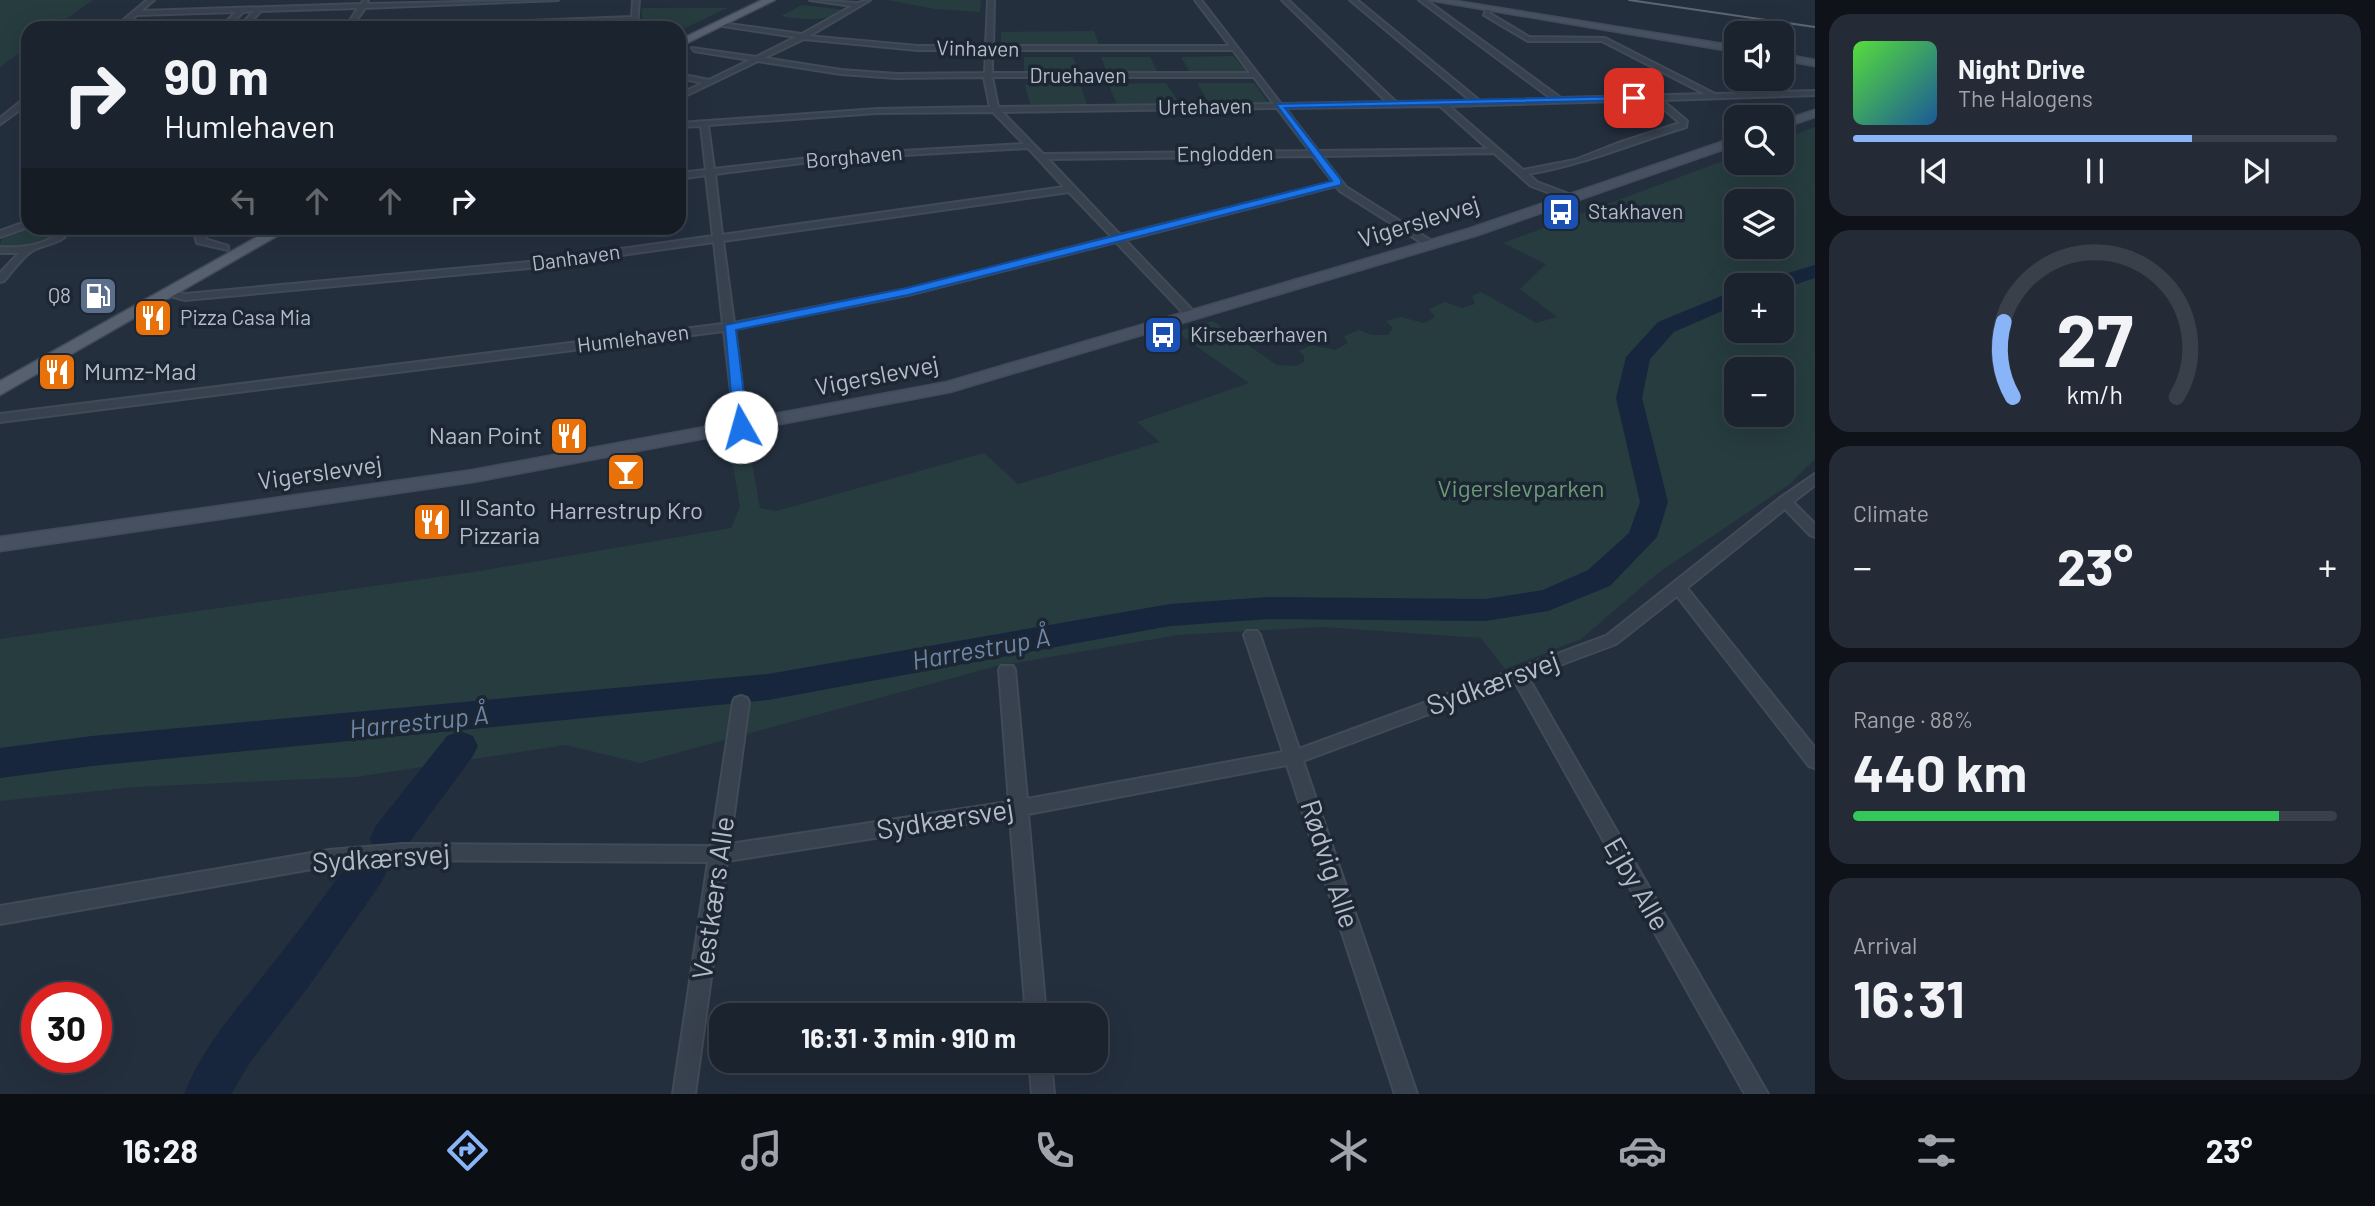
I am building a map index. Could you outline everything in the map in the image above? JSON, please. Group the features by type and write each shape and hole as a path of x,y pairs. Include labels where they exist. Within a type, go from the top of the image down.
{"main road":[{"path":"686,34 755,0"},
{"path":"686,41 770,0"},
{"path":"0,379 225,248 252,235"},
{"path":"0,389 164,293 271,235"}],"street":[{"path":"126,21 151,0"},
{"path":"136,13 365,3 555,0"},
{"path":"581,21 635,19 636,0"},
{"path":"813,0 858,5"},
{"path":"686,94 802,37 867,0"},
{"path":"991,0 988,77 994,108 1191,315"},
{"path":"1198,0 1343,189 1430,244"},
{"path":"1285,0 1394,105"},
{"path":"1353,0 1478,103"},
{"path":"1422,0 1559,100"},
{"path":"1433,0 1487,11 1724,46"},
{"path":"1443,0 1724,46"},
{"path":"353,21 365,3"},
{"path":"247,21 258,9"},
{"path":"230,21 241,10"},
{"path":"1487,11 1528,39 1602,39 1713,96"},
{"name":"Vinhaven","path":"723,24 802,37 898,47 988,50 1234,48"},
{"name":"Druehaven","path":"694,49 841,72 898,75 1255,75"},
{"path":"1794,58 1815,61"},
{"path":"686,77 710,82"},
{"name":"Urtehaven","path":"686,124 877,111 1394,105 1815,93"},
{"path":"1521,173 1585,159 1596,151 1632,144 1683,125 1654,97"},
{"path":"1442,104 1521,173 1545,190 1571,198"},
{"path":"0,122 21,106"},
{"path":"1794,121 1815,113"},
{"path":"704,122 741,427"},
{"name":"Vigerslevvej","path":"0,544 473,476 977,380 1430,244 1724,145"},
{"name":"Borghaven","path":"686,175 834,157 1029,146"},
{"name":"Englodden","path":"1040,157 1494,151"},
{"name":"Humlehaven","path":"0,418 729,327 908,292 1338,183"},
{"name":"Danhaven","path":"164,293 185,297 528,265 1070,189"},
{"path":"0,234 21,226"},
{"path":"0,250 29,248 61,235"},
{"path":"201,235 201,240 225,248"},
{"path":"0,279 29,248"},
{"name":"Sydkærsvej","path":"0,915 329,858 403,852 719,854 1018,808 1295,757 1611,640 1815,478"},
{"path":"1785,501 1815,532"},
{"path":"1678,587 1815,761"},
{"name":"Rødvig Alle","path":"1252,635 1406,1094"},
{"path":"1007,670 1035,1003"},
{"name":"Ejby Alle","path":"1518,674 1757,1094"},
{"name":"Vestkærs Alle","path":"684,1094 741,702"},
{"path":"1041,1073 1043,1094"}],"green space":[{"path":"0,0 93,0 64,21 21,21 21,52 0,67"},
{"path":"887,0 981,0 980,12 935,9"},
{"path":"802,5 846,10 831,17 815,19 781,16"},
{"path":"642,8 727,8 686,28 686,21 642,21"},
{"path":"1094,31 1099,45 1001,45 1001,32"},
{"path":"1233,56 1247,72 1190,72 1181,57"},
{"path":"1024,57 1073,57 1079,74 1024,74"},
{"path":"1101,57 1150,57 1158,73 1107,73"},
{"path":"1166,83 1179,103 1117,104 1108,84"},
{"path":"1197,83 1254,83 1268,102 1209,103"},
{"path":"1080,84 1087,104 1030,104 1025,85"},
{"name":"Vigerslevparken","path":"1815,127 1815,459 1790,484 1658,573 1581,639 1505,669 1481,638 1322,627 1178,635 997,666 640,763 566,745 356,777 135,787 0,801 0,639 480,571 731,528 740,507 730,447 749,445 760,508 776,511 984,453 1018,484 1160,442 1137,422 1249,383 1176,332 1213,321 1277,365 1297,366 1304,362 1304,356 1299,351 1311,345 1335,350 1348,343 1344,336 1359,330 1372,335 1388,335 1393,328 1386,321 1401,317 1424,323 1435,317 1429,309 1445,302 1462,308 1475,304 1472,296 1481,292 1536,323 1557,317 1520,289 1546,264 1503,243 1724,160 1724,175 1794,175 1794,135"},
{"path":"21,229 21,235 56,235 33,246 16,248 0,245 3,237"}],"waterway":[{"name":"Harrestrup Å","path":"1794,278 1815,271"},
{"name":"Harrestrup Å","path":"0,763 92,751 768,687 1170,615 1269,608 1485,610 1548,600 1599,578 1642,537 1654,502 1629,398 1638,357 1666,327 1724,302"},
{"path":"389,839 460,746"},
{"path":"207,1094 224,1060 322,934 367,870"}],"tram line":[{"path":"1629,0 1815,27"}],"place":[{"name":"Stakhaven","path":"1561,212"},
{"name":"Q8","path":"98,296"},
{"name":"Pizza Casa Mia","path":"153,318"},
{"name":"Kirsebærhaven","path":"1163,335"},
{"name":"Mumz-Mad","path":"57,372"},
{"name":"Naan Point","path":"569,436"},
{"name":"Harrestrup Kro","path":"626,472"},
{"name":"Il Santo Pizzaria","path":"432,522"}],"route":[{"path":"741,427 729,327 908,292 1338,183 1279,106 1418,105 1634,98"}]}
